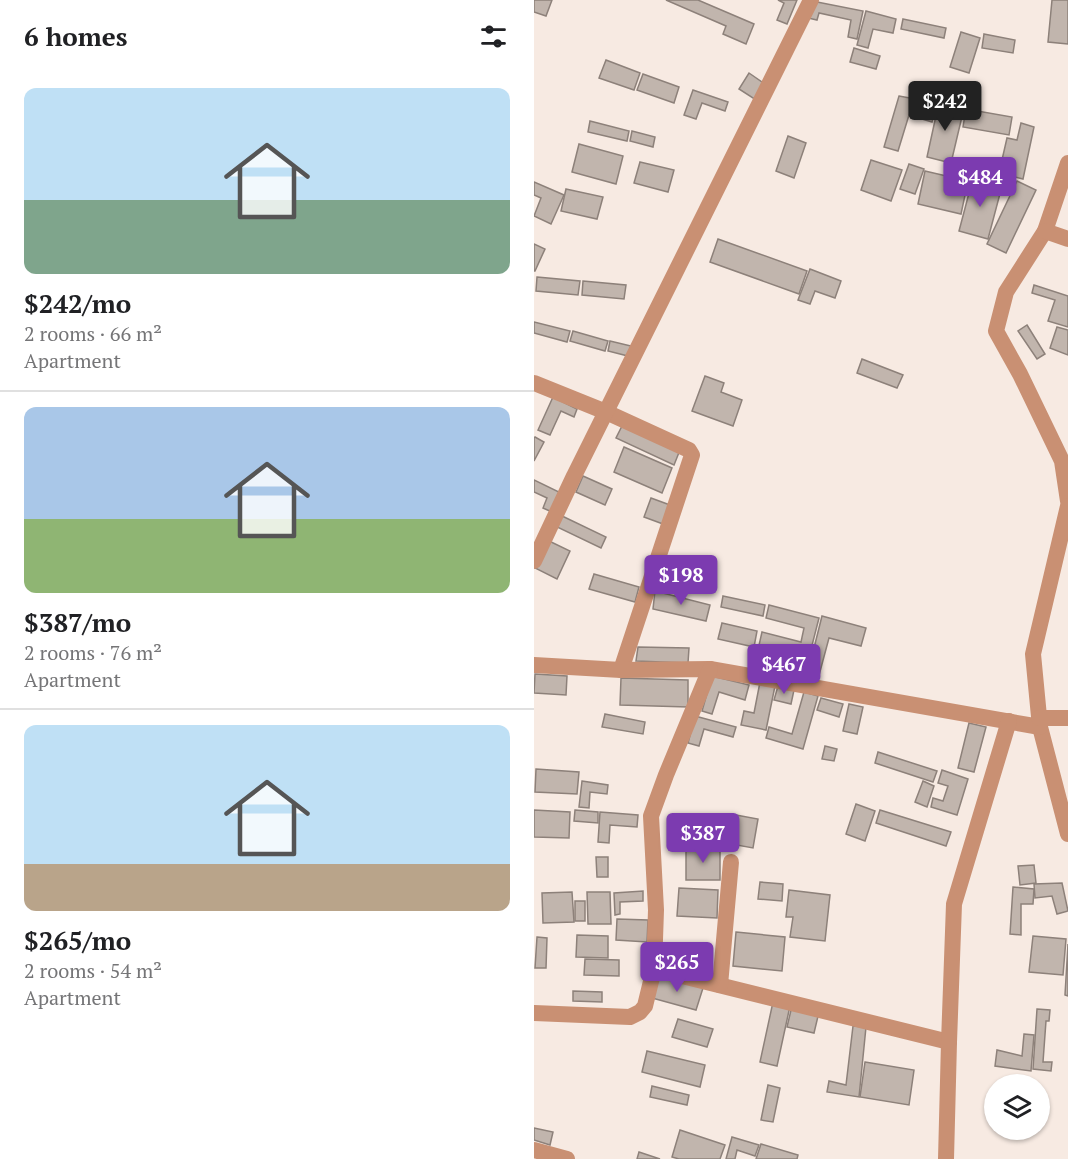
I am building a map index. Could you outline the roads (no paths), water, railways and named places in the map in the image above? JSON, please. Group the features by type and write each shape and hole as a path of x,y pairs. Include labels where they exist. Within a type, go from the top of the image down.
{"street":[{"path":"534,561 811,0"},
{"path":"1068,163 1045,231 1006,292 996,331 1020,374 1062,461 1068,504 1033,654 1040,722 1068,830"},
{"path":"1045,231 1068,239"},
{"path":"534,383 606,412 689,450 692,455 621,670"},
{"path":"534,664 621,670 710,669 1009,721 1040,722 1068,718"},
{"path":"534,1013 630,1017 640,1012 645,1006 654,969 656,910 651,816 710,669"},
{"path":"946,1159 954,904 1009,721"},
{"path":"720,985 731,862"},
{"path":"654,969 949,1042"},
{"path":"534,1150 567,1159"}]}
